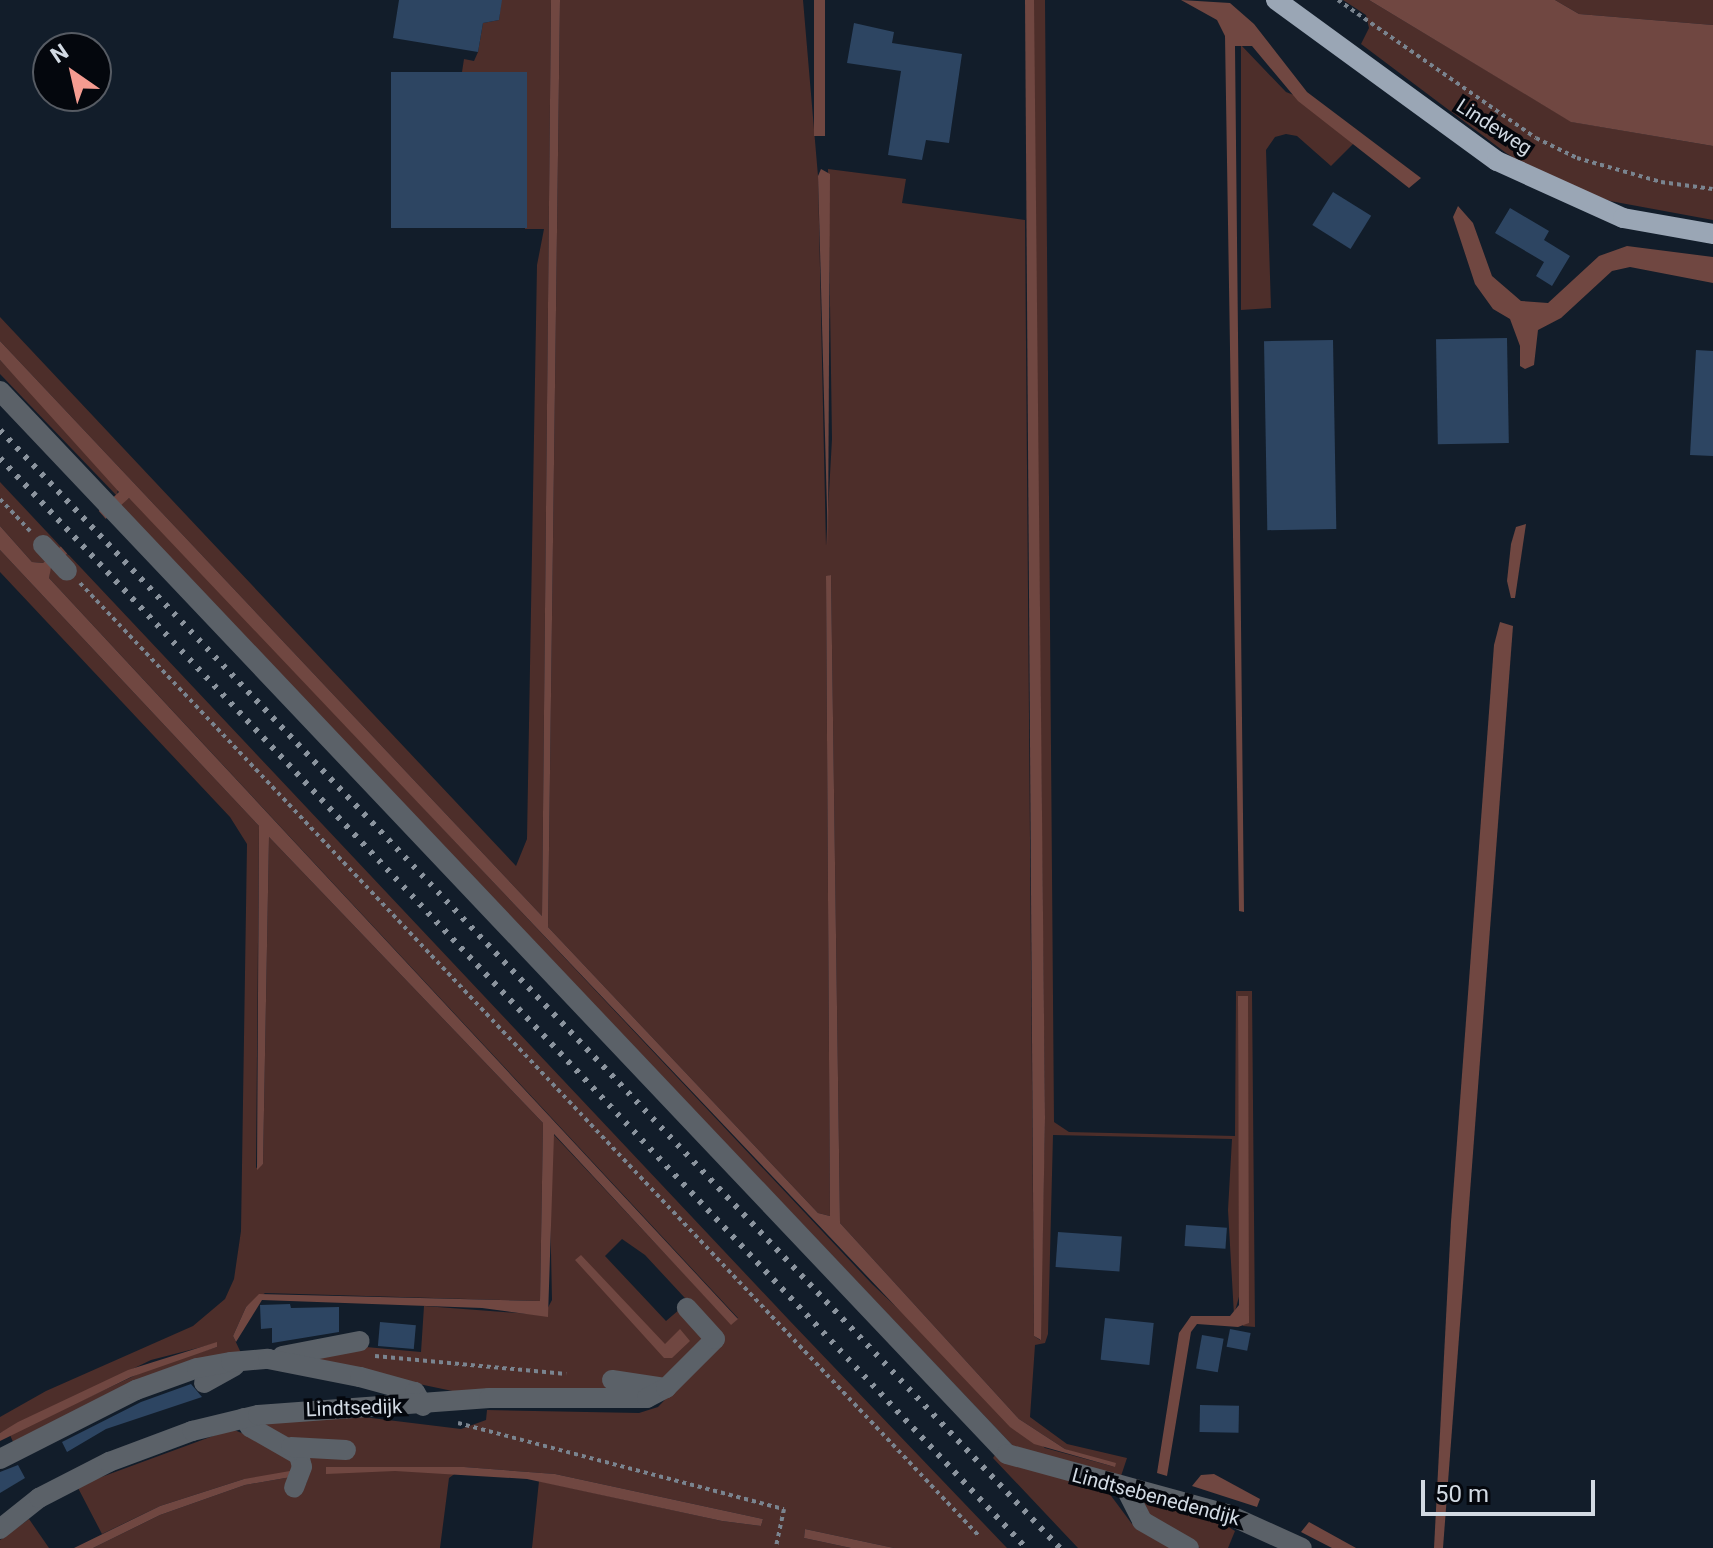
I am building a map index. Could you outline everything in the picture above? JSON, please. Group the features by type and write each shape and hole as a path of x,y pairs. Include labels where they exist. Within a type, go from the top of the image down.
{"main road":[{"name":"Lindeweg","path":"1276,0 1472,145 1519,173 1623,218 1713,234"}],"street":[{"name":"Lindtsebenedendijk","path":"0,391 99,492 1007,1454 1227,1514 1302,1548"},
{"path":"43,545 67,571"},
{"path":"423,1406 489,1398 638,1399 666,1388 715,1339 687,1308"},
{"path":"268,1359 349,1345"},
{"name":"Lindtsedijk","path":"0,1459 136,1390 197,1368 242,1361 268,1359 415,1392 423,1406 315,1408 244,1418 192,1431 109,1462 39,1498 0,1529"},
{"path":"204,1383 242,1361"},
{"path":"612,1380 666,1388"},
{"path":"244,1418 260,1433 291,1447 346,1450"},
{"path":"291,1447 302,1467 294,1488"},
{"path":"1125,1487 1142,1521 1189,1548"}],"path":[{"path":"1338,0 1536,138 1577,158 1661,182 1713,189"},
{"path":"0,499 43,545"},
{"path":"67,571 979,1536"},
{"path":"349,1345 569,1375"},
{"path":"423,1406 490,1433 784,1509 776,1548"}],"shaded area":[{"path":"501,0 551,0 542,916 0,341 0,317 516,866 527,839 537,265 544,229 525,229 526,73 462,72 464,59 474,61 478,52 483,23 499,20"},
{"path":"551,0 560,0 548,927 818,1213 830,1216 826,576 831,575 840,1223 1019,1419 1065,1449 1116,1463 1115,1467 1034,1444 1010,1427 129,498 51,568 49,578 738,1319 731,1325 554,1134 548,1317 482,1308 262,1300 236,1342 233,1336 246,1307 259,1294 540,1301 543,1123 269,837 263,1164 257,1170 259,826 0,550 0,526 32,562 43,563 119,492 0,360 0,341 542,916"},
{"path":"560,0 803,0 818,176 826,546 832,439 828,169 906,179 902,203 1025,220 1034,1336 1040,1340 1045,1118 1033,31 1034,0 1045,0 1054,1122 1069,1132 1235,1136 1236,991 1252,991 1255,1327 1243,1326 1238,996 1240,1293 1234,1315 1228,1210 1232,1139 1053,1135 1048,1334 1045,1343 1035,1345 1030,1417 1067,1444 1127,1458 1121,1476 1013,1446 119,504 129,498 136,503 872,1284 1045,1448 1115,1467 1065,1449 1019,1419 840,1223 831,575 826,577 830,1216 818,1213 548,927"},
{"path":"814,0 825,0 825,136 814,136"},
{"path":"1025,0 1034,0 1045,1118 1041,1340 1034,1336"},
{"path":"1181,0 1230,3 1254,24 1307,92 1421,178 1409,188 1298,101 1252,46 1235,46 1244,912 1239,911 1225,36 1217,20"},
{"path":"1343,0 1369,0 1572,122 1713,146 1713,220 1610,201 1547,178 1506,153 1361,44 1369,28 1366,15"},
{"path":"1369,0 1555,0 1579,14 1713,25 1713,146 1571,122"},
{"path":"1555,0 1713,0 1713,25 1579,14"},
{"path":"1241,45 1286,92 1309,101 1356,141 1331,166 1297,136 1286,134 1275,137 1266,150 1271,308 1241,310"},
{"path":"821,169 830,174 828,546 818,176"},
{"path":"1458,206 1473,223 1492,276 1521,301 1548,303 1599,256 1627,246 1713,257 1713,283 1630,267 1612,271 1561,318 1538,330 1534,365 1525,369 1520,366 1520,346 1510,319 1493,309 1475,284 1453,217"},
{"path":"0,360 88,453 118,488 117,496 0,374"},
{"path":"0,482 62,548 43,563 32,562 0,526"},
{"path":"1526,524 1515,598 1511,598 1507,581 1511,544 1516,527"},
{"path":"0,550 259,826 256,1168 263,1164 269,837 543,1123 540,1301 265,1293 246,1307 233,1336 241,1353 14,1444 10,1435 21,1429 153,1367 217,1347 217,1343 151,1360 0,1433 0,1417 46,1391 193,1326 225,1299 234,1279 241,1231 247,844 230,817 0,572"},
{"path":"67,553 1007,1548 894,1548 805,1529 804,1538 851,1548 532,1548 539,1481 722,1521 761,1526 763,1519 555,1474 464,1467 449,1478 440,1548 93,1548 160,1515 245,1485 291,1477 244,1479 160,1506 102,1534 77,1486 232,1429 285,1451 306,1484 311,1468 293,1440 257,1424 355,1416 461,1429 486,1420 487,1410 639,1413 658,1407 723,1339 645,1255 622,1239 605,1256 666,1321 680,1309 701,1332 703,1343 651,1388 462,1393 304,1360 355,1346 421,1352 424,1306 544,1315 552,1300 549,1155 553,1134 731,1324 738,1318 49,578 50,570"},
{"path":"1500,622 1513,626 1443,1548 1434,1548 1451,1222 1494,645"},
{"path":"1238,996 1248,996 1249,1323 1238,1327 1197,1324 1191,1332 1167,1476 1157,1473 1179,1333 1191,1316 1230,1316 1239,1305"},
{"path":"581,1255 665,1344 680,1329 690,1341 672,1358 664,1358 575,1260"},
{"path":"217,1342 217,1347 131,1377 0,1441 0,1433 18,1422 128,1370"},
{"path":"995,1455 1106,1489 1132,1524 1177,1548 1078,1548 993,1458"},
{"path":"326,1467 464,1467 555,1474 763,1519 761,1526 722,1521 527,1479 395,1471 326,1474"},
{"path":"290,1471 291,1477 245,1485 160,1515 93,1548 74,1548 160,1506 244,1479"},
{"path":"1214,1474 1260,1499 1257,1507 1192,1486 1201,1475"},
{"path":"1142,1502 1216,1519 1235,1531 1228,1548 1200,1548 1154,1521"},
{"path":"29,1519 49,1548 0,1548 0,1540"},
{"path":"1309,1522 1356,1548 1332,1548 1301,1532"},
{"path":"805,1529 894,1548 851,1548 804,1538"}],"pier":[{"path":"97,509 107,520 68,555 58,544"}],"building":[{"path":"399,0 502,0 499,20 483,23 478,52 393,38"},
{"path":"854,23 894,32 892,43 962,54 949,143 926,140 922,160 888,155 901,71 847,63"},
{"path":"391,72 527,72 527,228 391,228"},
{"path":"1333,192 1371,216 1350,249 1312,225"},
{"path":"1510,208 1549,231 1544,240 1570,256 1552,286 1536,276 1544,262 1495,233"},
{"path":"1507,338 1509,443 1438,444 1436,339"},
{"path":"1333,340 1336,529 1267,530 1264,341"},
{"path":"1696,350 1713,351 1713,456 1690,455"},
{"path":"1186,1225 1227,1228 1225,1249 1185,1246"},
{"path":"1058,1232 1122,1236 1119,1271 1056,1267"},
{"path":"290,1304 291,1308 339,1307 339,1332 272,1343 272,1328 261,1329 260,1305"},
{"path":"1105,1318 1154,1323 1149,1365 1101,1360"},
{"path":"380,1322 416,1325 414,1349 378,1346"},
{"path":"1230,1329 1251,1333 1247,1351 1227,1347"},
{"path":"1202,1335 1224,1339 1218,1372 1196,1368"},
{"path":"191,1384 202,1397 106,1429 67,1452 62,1442 141,1402"},
{"path":"1200,1405 1239,1406 1239,1433 1200,1432"},
{"path":"18,1465 25,1478 0,1493 0,1472"}],"railway":[{"path":"0,430 1060,1548"},
{"path":"0,458 1026,1548"}]}
